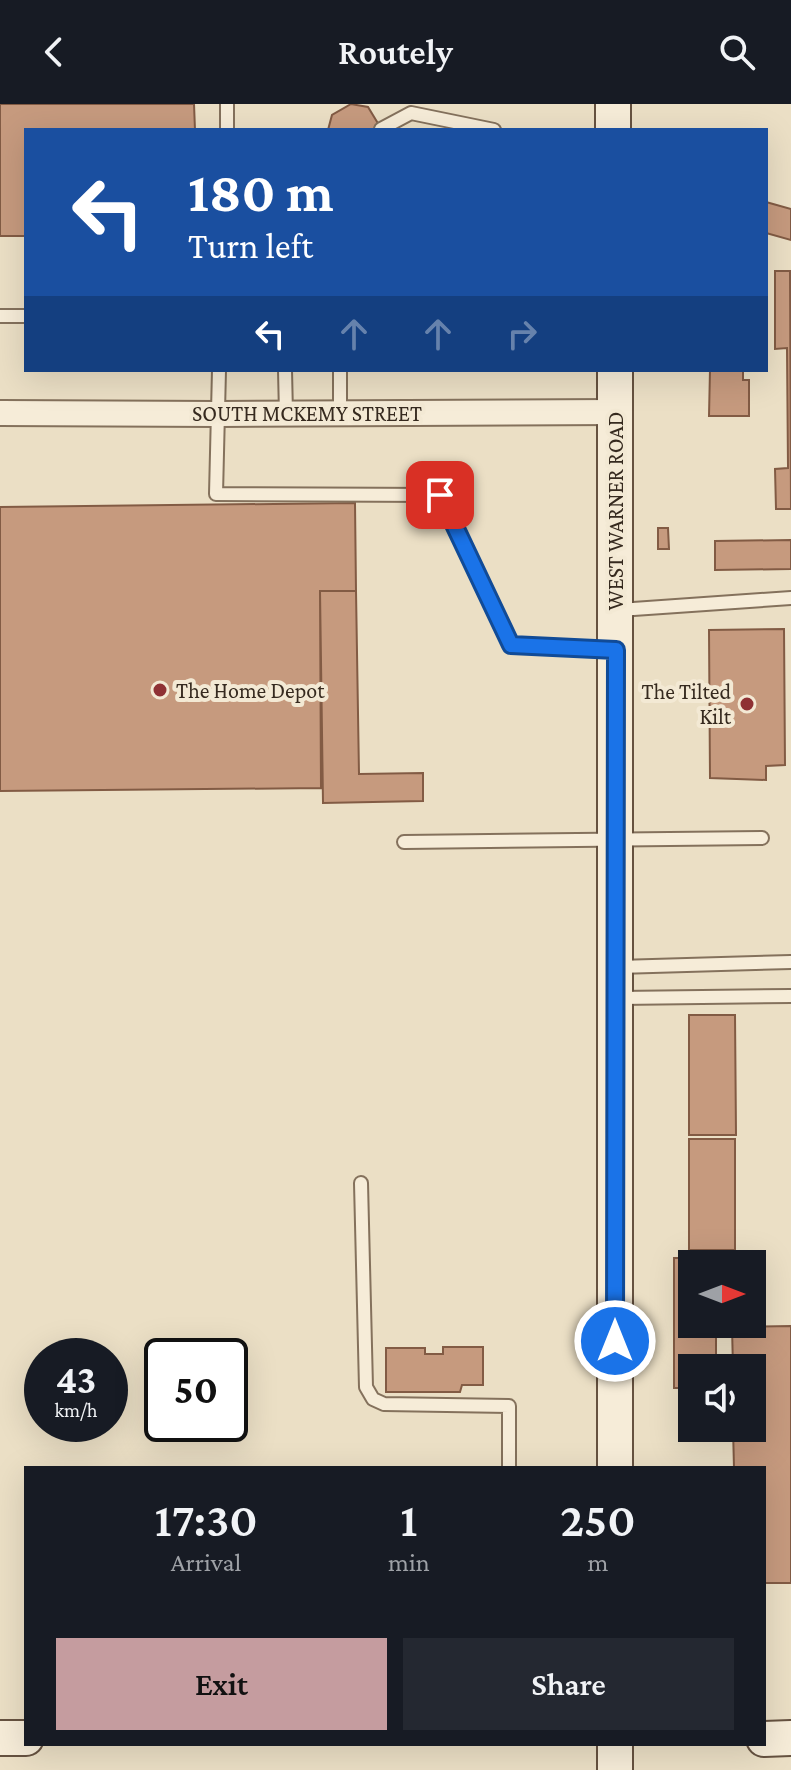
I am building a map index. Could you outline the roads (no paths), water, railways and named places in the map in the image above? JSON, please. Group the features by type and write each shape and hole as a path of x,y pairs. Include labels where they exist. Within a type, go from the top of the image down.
{"main road":[{"path":"613,104 613,128"},
{"name":"WEST WARNER ROAD","path":"615,372 615,1466"},
{"path":"0,1738 24,1738"},
{"path":"766,1739 791,1738"},
{"path":"615,1746 615,1770"}],"street":[{"name":"SOUTH MCKEMY STREET","path":"0,413 615,412"}],"lane":[{"path":"227,104 227,128"},
{"path":"383,128 411,113 484,128"},
{"path":"0,316 24,316"},
{"path":"219,372 216,494 440,495 511,645 616,650"},
{"path":"285,372 286,414"},
{"path":"340,372 340,413"},
{"path":"616,610 791,598"},
{"path":"404,842 762,838"},
{"path":"616,983 791,962"},
{"path":"616,983 791,996"},
{"path":"361,1183 366,1387 373,1399 384,1404 509,1406 509,1466"}],"place":[{"name":"The Home Depot","path":"160,690"},
{"name":"The Tilted Kilt","path":"747,704"}]}
